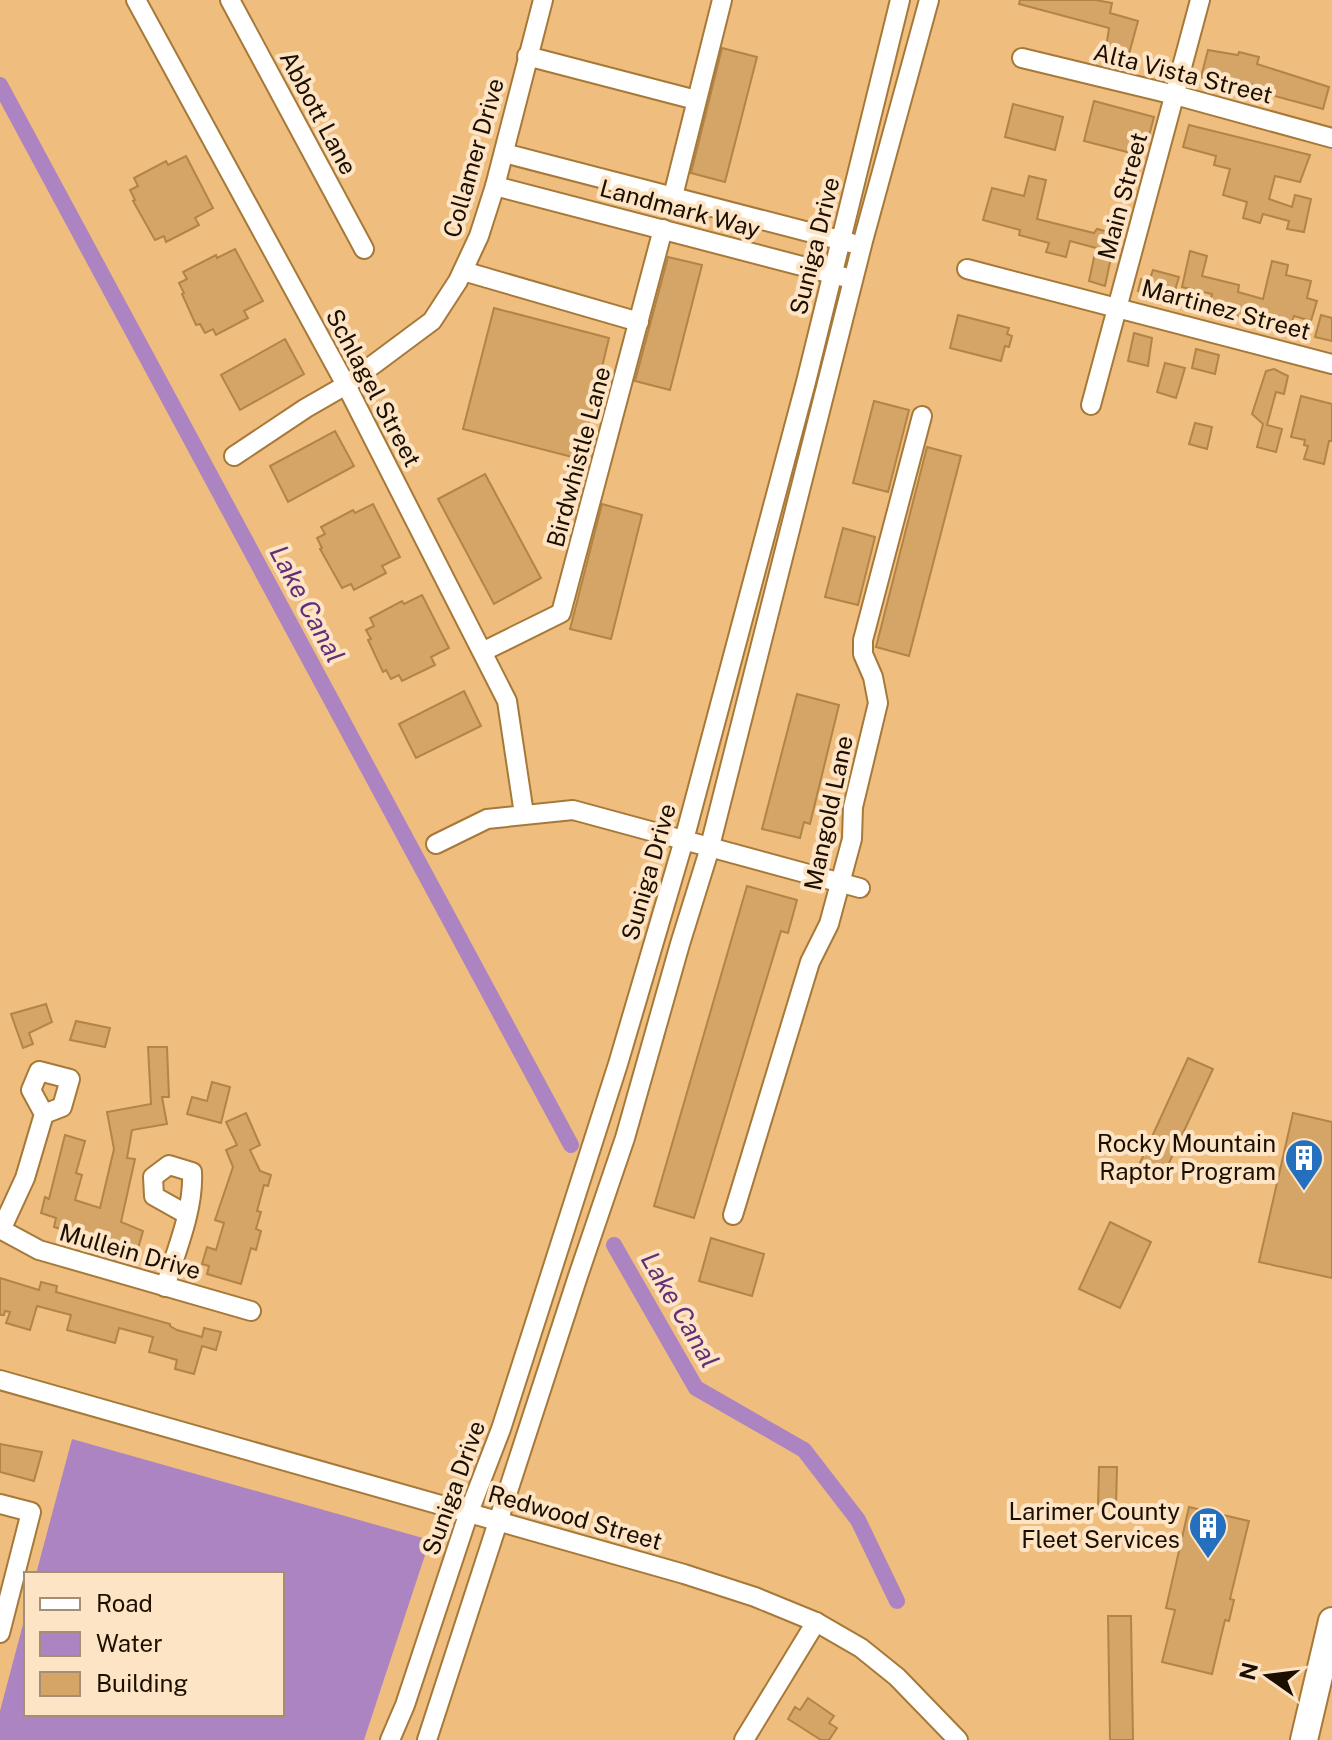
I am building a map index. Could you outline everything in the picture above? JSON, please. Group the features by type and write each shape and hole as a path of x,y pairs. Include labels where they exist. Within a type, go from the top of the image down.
{"main road":[{"path":"1304,1740 1332,1621"}],"street":[{"name":"Schlagel Street","path":"136,0 346,385 484,651 507,701 524,814"},
{"name":"Abbott Lane","path":"230,0 364,249"},
{"name":"Collamer Drive","path":"234,456 346,385 432,321 463,271 479,236 504,153 543,0"},
{"path":"673,196 722,0"},
{"name":"Suniga Drive","path":"390,1740 501,1429 582,1178 684,840 833,274 900,0"},
{"name":"Suniga Drive","path":"427,1740 625,1138 710,847 853,279 929,0"},
{"name":"Main Street","path":"1091,405 1200,0"},
{"path":"527,56 696,100"},
{"name":"Alta Vista Street","path":"1022,58 1175,95 1332,138"},
{"name":"Landmark Way","path":"504,153 862,245"},
{"name":"Landmark Way","path":"495,186 853,279"},
{"name":"Birdwhistle Lane","path":"484,651 561,613 663,229"},
{"name":"Martinez Street","path":"967,269 1332,364"},
{"path":"463,271 639,322"},
{"name":"Mangold Lane","path":"733,1215 810,962 829,924 852,839 853,807 878,703 873,677 863,654 863,640 922,416"},
{"path":"436,844 487,819 573,810 860,888"},
{"path":"0,1229 25,1178 44,1114"},
{"path":"165,1287 186,1214"},
{"name":"Mullein Drive","path":"0,1229 39,1250 251,1311"},
{"name":"Redwood Street","path":"0,1380 469,1512 755,1597 816,1622 861,1648 897,1677 958,1740"},
{"path":"0,1504 31,1512 1,1625"},
{"path":"744,1740 816,1622"}],"water":[{"path":"72,1439 430,1540 364,1740 0,1740 0,1711 24,1621 24,1716 284,1716 284,1572 37,1572"}],"building":[{"path":"1020,0 1096,0 1112,3 1110,13 1138,21 1129,54 1106,48 1109,28 1019,4"},
{"path":"722,48 757,57 725,182 691,173"},
{"path":"1208,50 1259,57 1257,64 1329,87 1323,109 1267,94 1268,89 1243,82 1223,79 1222,82 1201,77"},
{"path":"1094,101 1154,117 1149,136 1139,135 1135,154 1084,141"},
{"path":"1013,104 1063,117 1055,150 1005,137"},
{"path":"1189,125 1310,155 1300,182 1275,176 1269,199 1292,207 1295,195 1311,199 1304,232 1287,229 1289,221 1263,214 1260,223 1243,218 1247,202 1223,195 1230,169 1214,165 1216,156 1183,147"},
{"path":"186,156 213,208 195,218 199,225 166,242 164,236 155,240 133,201 130,190 138,186 134,178 166,161 168,165"},
{"path":"1029,176 1046,180 1037,219 1094,233 1097,229 1116,234 1105,286 1089,281 1096,248 1070,241 1066,257 1046,252 1049,243 1019,235 1020,230 983,220 992,188 1024,196"},
{"path":"235,249 263,301 244,311 248,318 216,335 213,329 205,333 200,324 196,325 179,283 187,279 183,272"},
{"path":"1190,251 1207,256 1202,276 1239,285 1238,292 1263,299 1272,261 1288,265 1286,275 1311,281 1307,298 1317,301 1311,321 1294,316 1291,324 1269,318 1268,323 1208,310 1212,294 1182,287"},
{"path":"668,257 702,265 670,390 635,381"},
{"path":"1153,270 1179,277 1172,300 1138,291 1141,279 1149,281"},
{"path":"494,308 609,338 580,459 463,429"},
{"path":"958,315 1009,328 1007,334 1012,336 1001,361 950,348"},
{"path":"1321,315 1332,318 1332,341 1315,337"},
{"path":"1134,333 1152,338 1148,366 1128,361"},
{"path":"285,339 304,374 240,410 221,375"},
{"path":"1196,349 1219,355 1215,374 1192,368"},
{"path":"1165,363 1185,368 1176,398 1157,392"},
{"path":"1274,369 1288,376 1284,394 1276,392 1267,425 1282,429 1276,452 1257,447 1263,424 1252,414 1266,371"},
{"path":"1301,396 1332,404 1332,441 1329,441 1324,464 1304,459 1308,446 1304,445 1305,440 1291,437"},
{"path":"874,401 909,410 888,492 853,483"},
{"path":"1195,423 1212,427 1207,449 1189,444"},
{"path":"335,431 354,466 288,502 270,466"},
{"path":"927,447 961,456 909,656 876,647"},
{"path":"485,474 541,578 494,604 438,499"},
{"path":"373,504 400,557 382,566 386,573 354,590 351,584 342,588 320,549 317,538 325,534 321,527 353,510 355,513"},
{"path":"602,504 642,515 611,639 570,629"},
{"path":"843,528 875,537 858,605 825,597"},
{"path":"422,595 449,648 431,657 435,665 402,681 399,675 391,679 386,670 383,672 368,640 371,639 366,630 374,626 370,618 402,601 404,604"},
{"path":"464,691 481,726 416,758 399,724"},
{"path":"797,694 839,705 810,824 804,822 800,838 762,829"},
{"path":"747,886 797,900 788,933 781,931 694,1218 654,1206"},
{"path":"46,1004 52,1022 29,1033 33,1044 23,1048 11,1014"},
{"path":"76,1021 110,1028 105,1047 70,1040"},
{"path":"148,1047 167,1047 169,1097 162,1097 167,1124 132,1130 127,1158 135,1159 121,1222 143,1231 137,1252 54,1227 56,1218 41,1213 45,1197 49,1199 65,1135 85,1141 76,1173 82,1175 75,1200 100,1208 114,1149 107,1112 151,1104"},
{"path":"1188,1058 1213,1069 1162,1178 1138,1167"},
{"path":"212,1082 230,1087 221,1123 187,1114 192,1097 207,1101"},
{"path":"246,1113 260,1145 250,1150 260,1171 271,1175 268,1186 264,1185 257,1211 261,1212 256,1229 261,1231 256,1250 251,1248 241,1284 207,1274 209,1266 202,1264 207,1247 216,1250 224,1223 215,1220 233,1167 226,1150 237,1145 226,1122"},
{"name":"Rocky Mountain Raptor Program","path":"1293,1113 1332,1122 1332,1278 1259,1262"},
{"path":"1110,1222 1151,1242 1120,1308 1079,1289"},
{"path":"711,1238 764,1254 752,1296 699,1281"},
{"path":"0,1278 39,1290 41,1282 57,1286 56,1292 170,1324 177,1330 202,1337 204,1328 221,1332 216,1350 202,1346 194,1374 175,1369 177,1360 149,1352 153,1337 119,1328 115,1343 67,1330 71,1315 37,1306 30,1330 6,1323 10,1312 0,1315"},
{"path":"0,1444 42,1452 34,1481 0,1472"},
{"path":"1099,1467 1117,1467 1116,1508 1098,1507"},
{"name":"Larimer County Fleet Services","path":"1189,1507 1249,1521 1230,1599 1234,1600 1229,1621 1225,1620 1212,1674 1162,1662 1175,1610 1166,1608"},
{"path":"1108,1616 1131,1616 1133,1740 1110,1740"},
{"path":"808,1698 834,1716 829,1723 837,1728 829,1740 821,1740 788,1719 795,1707 800,1710"}],"waterway":[{"name":"Lake Canal","path":"0,85 571,1145"},
{"name":"Lake Canal","path":"614,1245 696,1388 804,1450 858,1520 897,1601"}],"place":[{"name":"Rocky Mountain Raptor Program","path":"1304,1192"},
{"name":"Larimer County Fleet Services","path":"1208,1560"}]}
